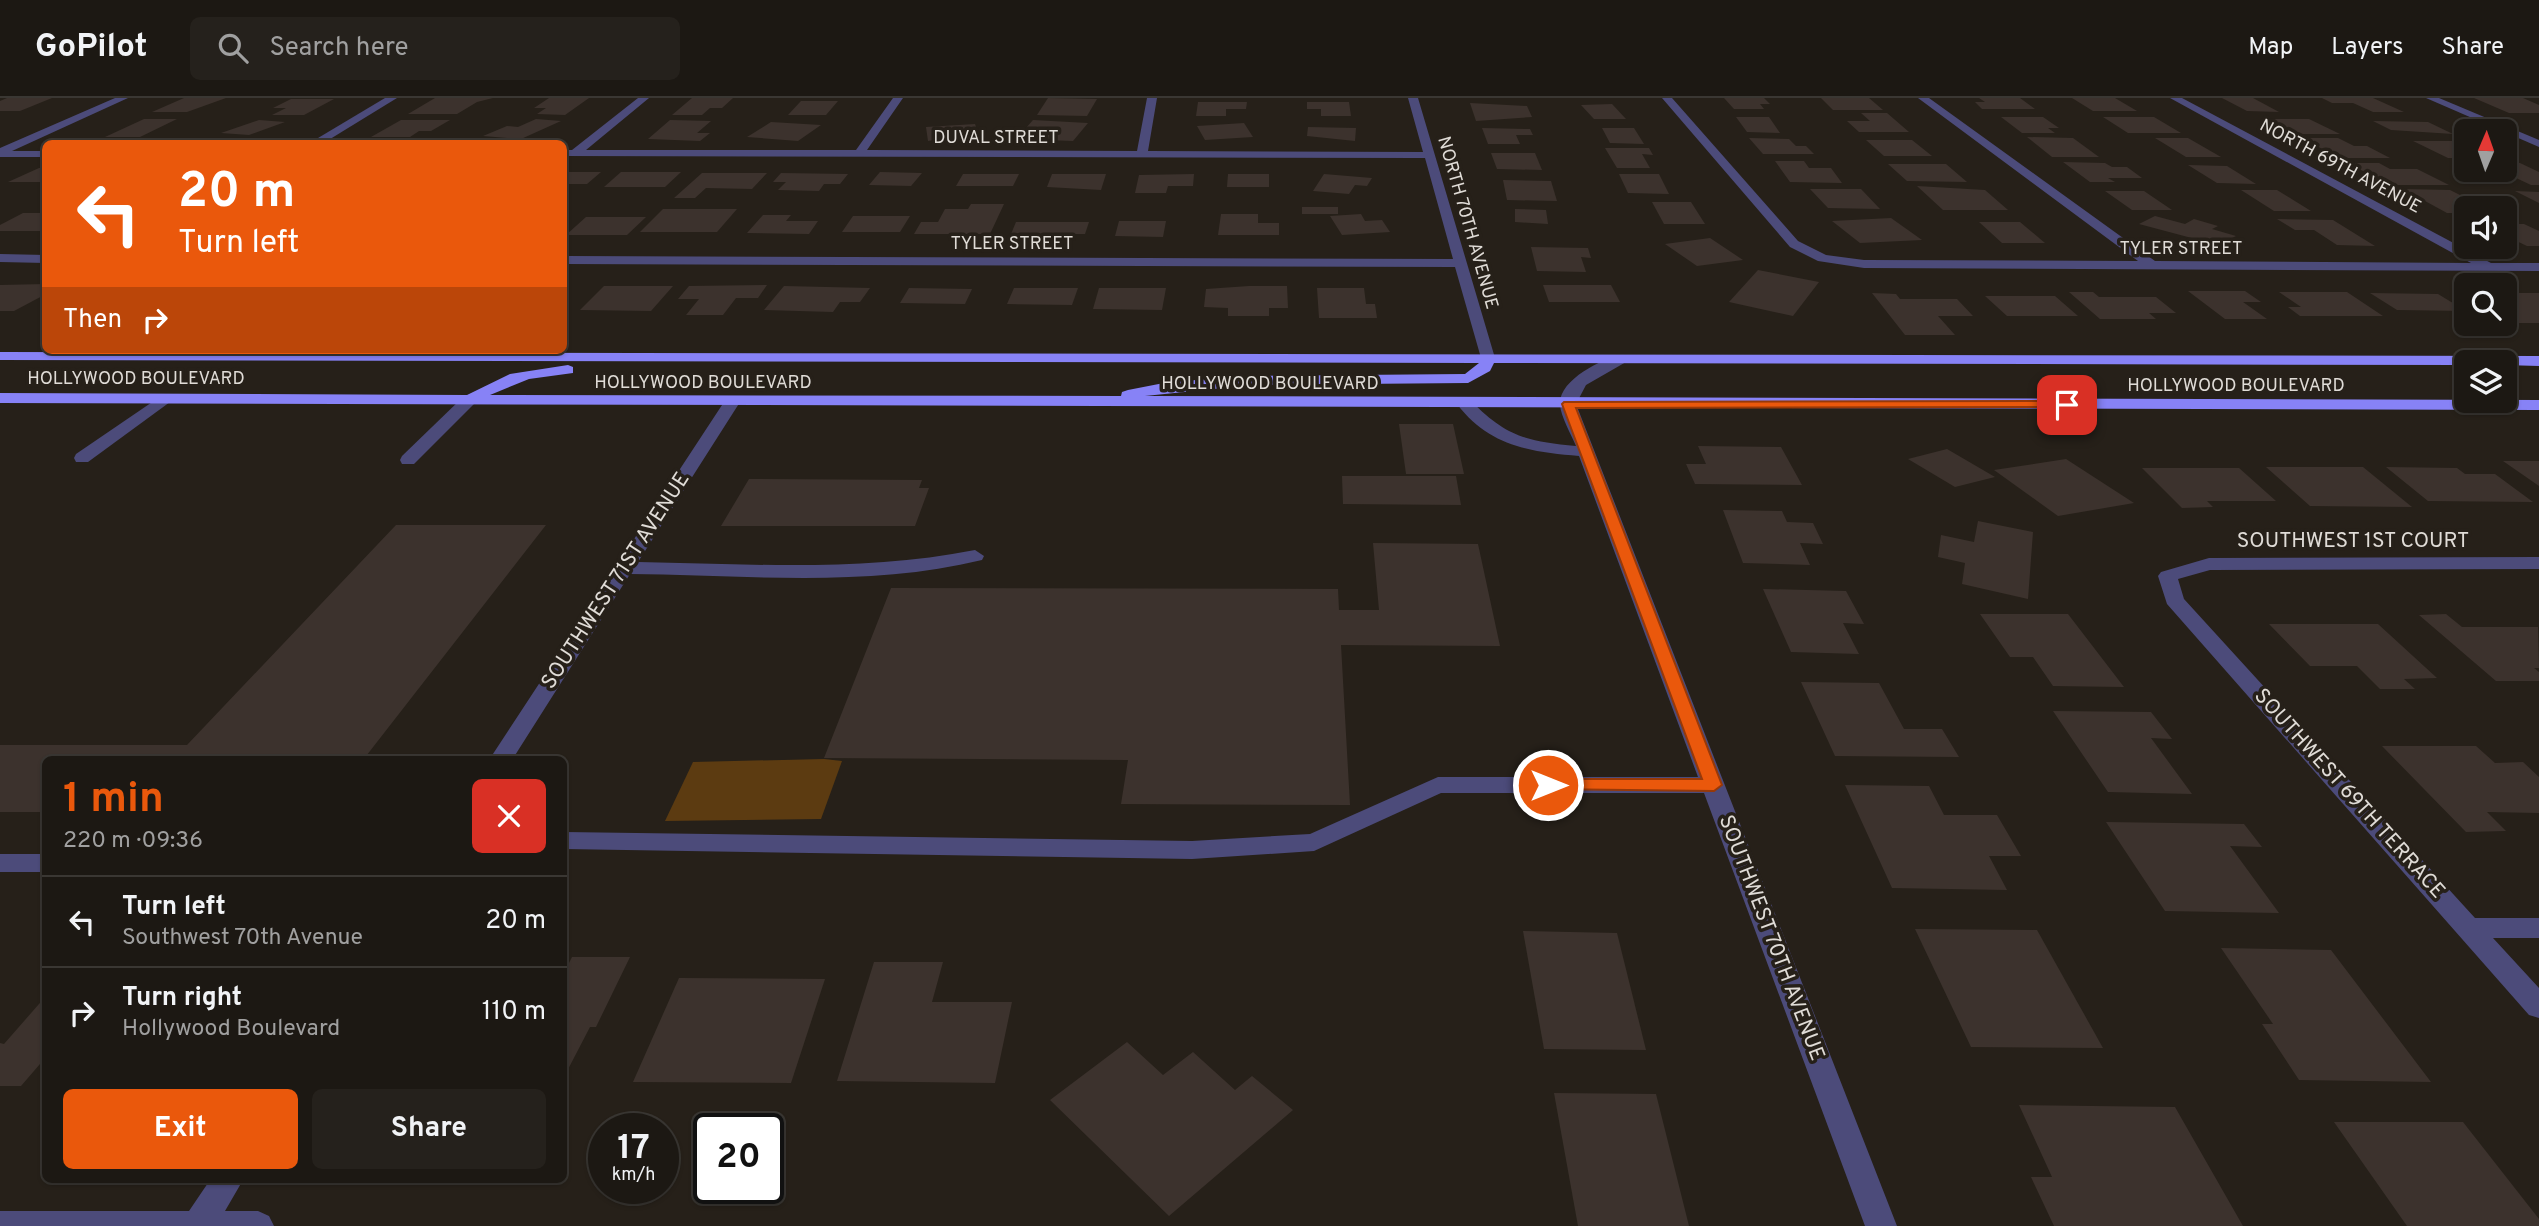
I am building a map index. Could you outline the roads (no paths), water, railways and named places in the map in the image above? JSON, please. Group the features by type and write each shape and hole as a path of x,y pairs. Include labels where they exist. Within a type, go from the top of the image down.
{"highway":[{"name":"HOLLYWOOD BOULEVARD","path":"0,356 2539,361"},
{"path":"468,401 497,382 558,370 815,370 840,358"},
{"path":"1096,403 1178,385 1468,378 1485,368 1488,358"},
{"name":"HOLLYWOOD BOULEVARD","path":"0,398 2539,405"}],"street":[{"path":"0,153 123,98"},
{"path":"320,140 392,98"},
{"path":"569,153 644,98"},
{"path":"858,155 898,98"},
{"path":"1142,155 1152,98"},
{"name":"NORTH 70TH AVENUE","path":"1413,98 1488,358"},
{"name":"TYLER STREET","path":"1667,98 1794,244 1823,258 1864,264 2539,267"},
{"path":"1923,98 2154,267"},
{"name":"NORTH 69TH AVENUE","path":"2175,98 2488,267"},
{"path":"2431,98 2539,144"},
{"path":"0,153 42,154"},
{"name":"DUVAL STREET","path":"569,153 1428,155"},
{"path":"0,258 42,259"},
{"name":"TYLER STREET","path":"567,260 1460,262"},
{"path":"1568,404 1569,394 1576,384 1621,359"},
{"path":"82,458 164,399"},
{"path":"408,460 468,401"},
{"name":"SOUTHWEST 71ST AVENUE","path":"503,756 732,402"},
{"path":"1465,404 1490,431 1514,444 1586,452"},
{"name":"SOUTHWEST 70TH AVENUE","path":"1568,404 1881,1226"},
{"path":"624,568 877,571 920,567 975,556"},
{"name":"SOUTHWEST 1ST COURT","path":"2168,576 2209,564 2539,563"},
{"name":"SOUTHWEST 69TH TERRACE","path":"2168,576 2174,600 2539,1007"},
{"path":"567,841 1192,850 1314,842 1438,785 1714,785"},
{"path":"0,863 42,863"},
{"path":"2469,928 2539,928"},
{"path":"198,1226 226,1183"},
{"path":"0,1226 258,1226"}]}
